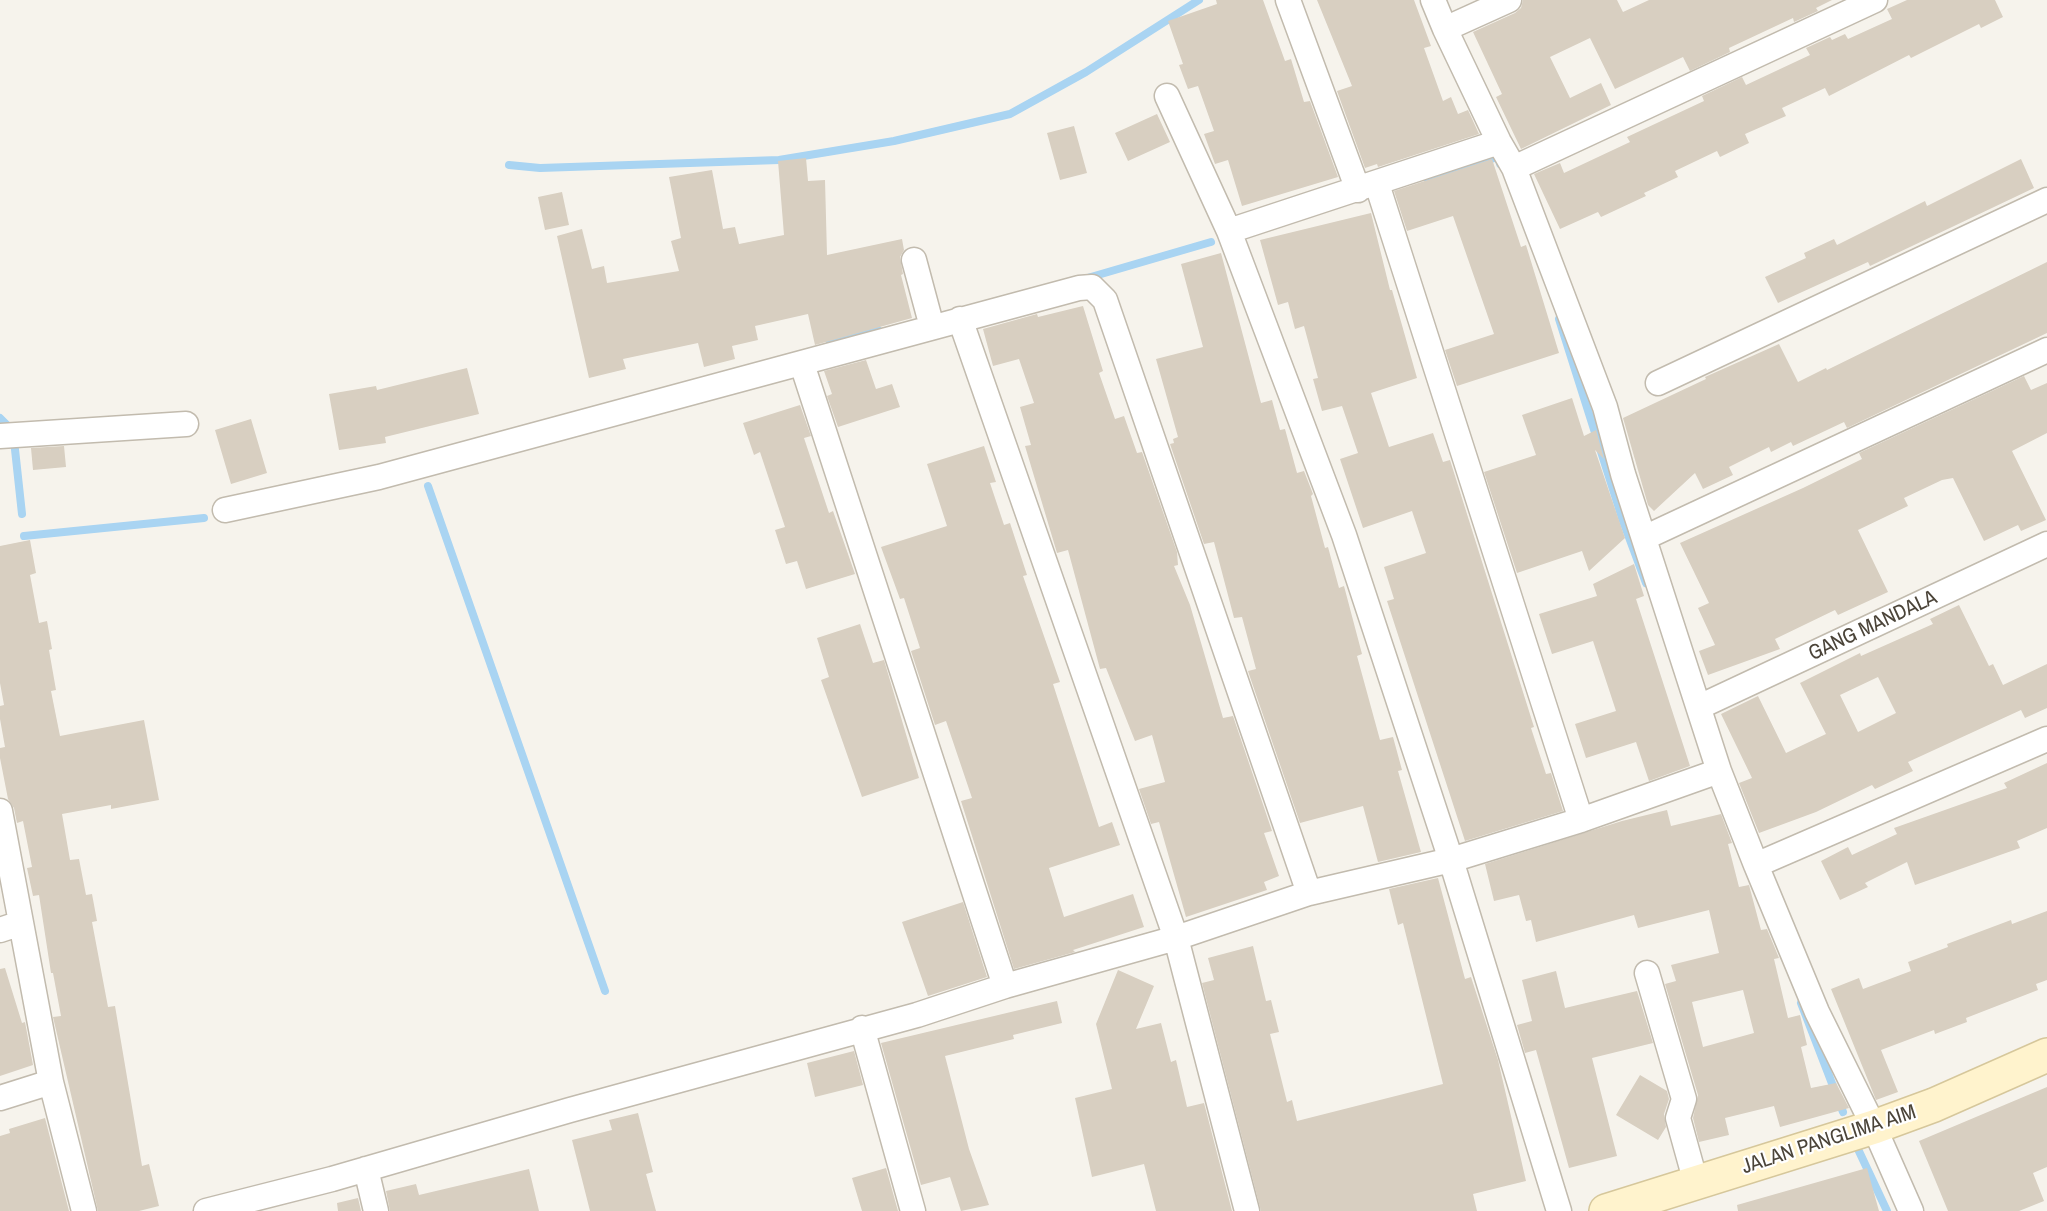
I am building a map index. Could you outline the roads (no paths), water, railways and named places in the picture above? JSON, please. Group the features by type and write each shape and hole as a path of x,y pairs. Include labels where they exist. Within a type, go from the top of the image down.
{"street":[{"path":"1288,0 1368,187 1581,820"},
{"path":"1433,0 1499,142 1514,168 1605,407 1644,538 1719,771 1756,865 1817,1012 1874,1127 1911,1211"},
{"path":"1445,29 1509,0"},
{"path":"1514,168 1875,0"},
{"path":"1167,96 1229,231 1344,535 1451,860 1559,1211"},
{"path":"1229,231 1499,142"},
{"path":"1658,383 2047,200"},
{"path":"914,260 932,327"},
{"path":"225,510 379,477 802,364 960,319 1079,288 1092,287 1104,300 1309,893"},
{"path":"960,319 1176,938 1247,1211"},
{"path":"1644,538 2047,350"},
{"path":"802,364 1005,986"},
{"path":"8,435 186,423"},
{"name":"GANG MANDALA","path":"1699,707 2047,544"},
{"path":"1756,865 2047,739"},
{"path":"206,1211 366,1169 862,1028 917,1015 1005,986 1176,938 1309,893 1451,860 1581,820 1719,771"},
{"path":"0,811 11,927 84,1211"},
{"path":"1647,973 1684,1099 1678,1118 1696,1183"},
{"path":"862,1028 913,1211"},
{"name":"JALAN PANGLIMA AIM","path":"1606,1211 1874,1127 1934,1105 2047,1055"},
{"path":"0,1098 51,1082"},
{"path":"366,1169 376,1211"}],"waterway":[{"path":"509,165 540,168 779,160 894,141 1010,114 1086,72 1199,0"},
{"path":"1427,178 1498,157 1500,164"},
{"path":"1084,279 1211,242"},
{"path":"1559,319 1623,521 1646,583"},
{"path":"830,343 878,330"},
{"path":"0,418 13,431 22,514"},
{"path":"428,486 605,991"},
{"path":"24,536 204,518"},
{"path":"1801,1003 1843,1112"},
{"path":"1857,1147 1887,1211"}]}
